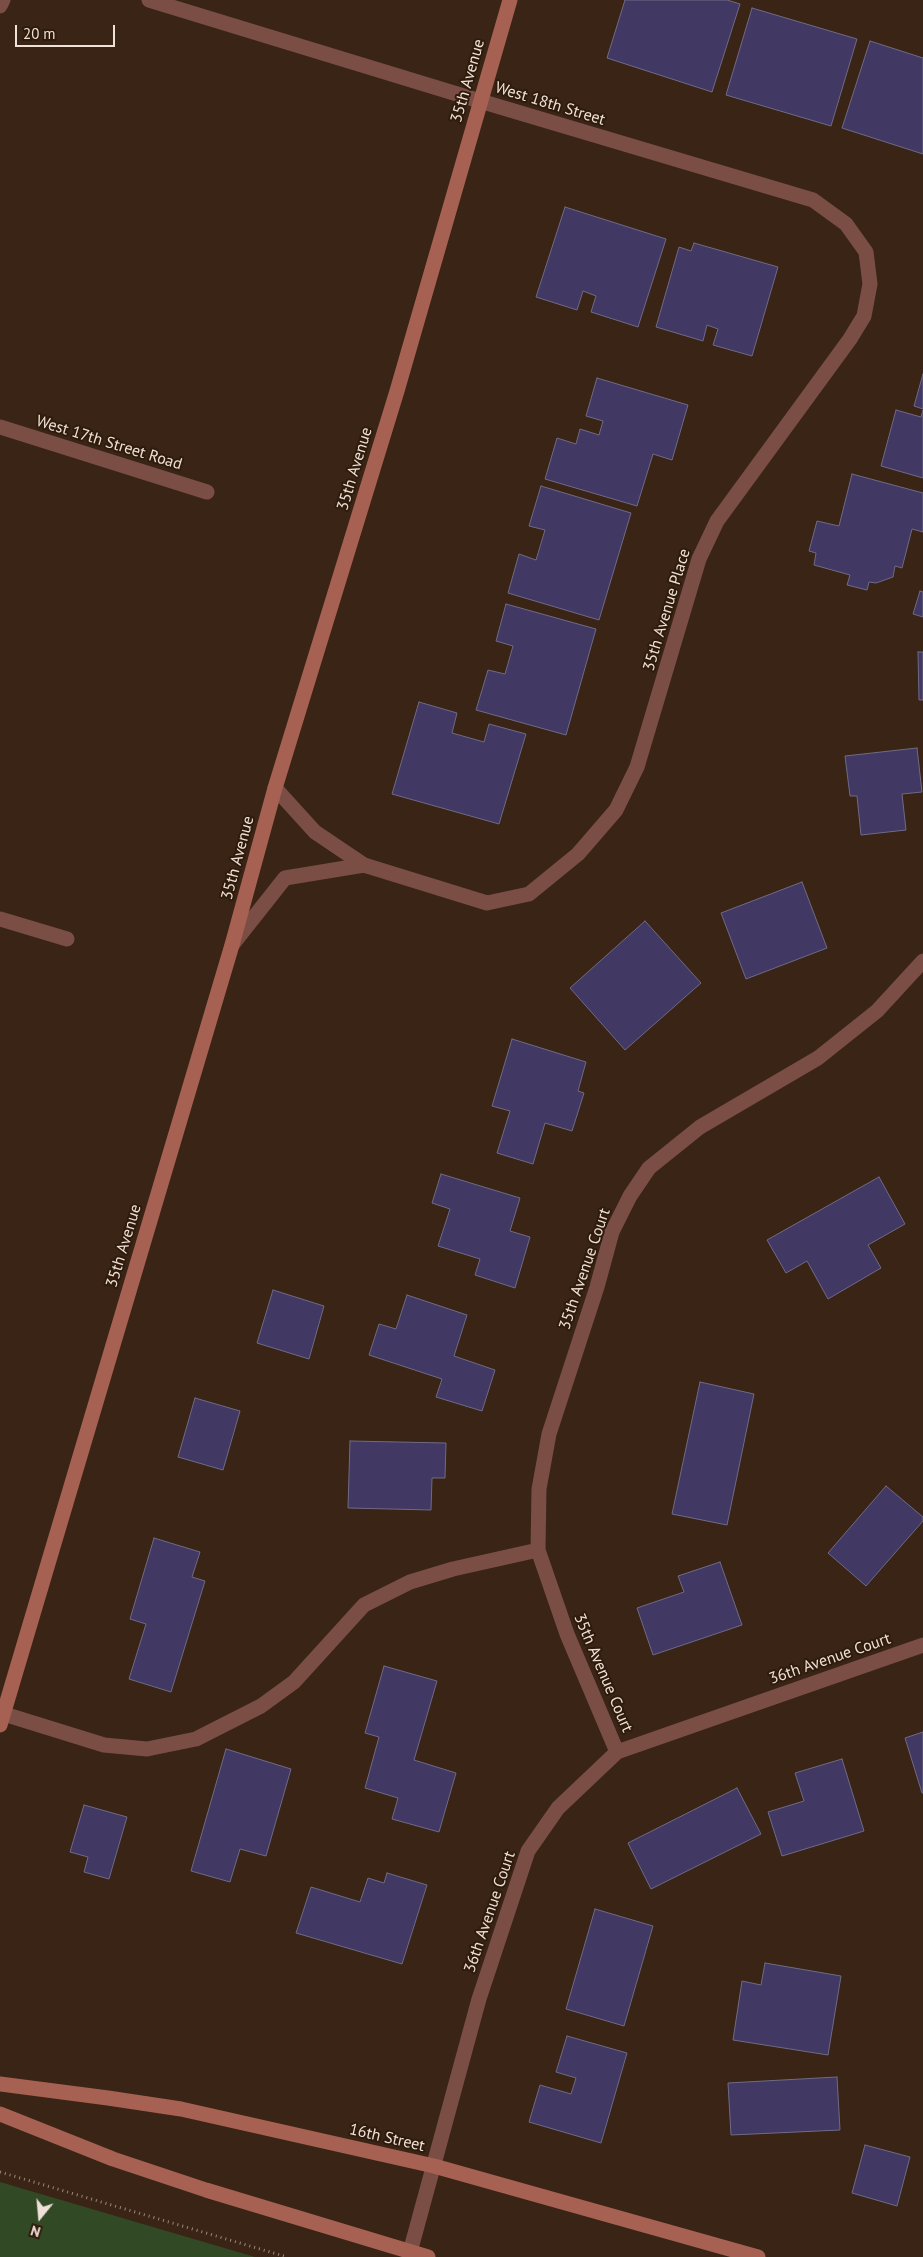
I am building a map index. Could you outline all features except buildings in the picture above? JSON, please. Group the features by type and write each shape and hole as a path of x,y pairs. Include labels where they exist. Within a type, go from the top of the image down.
{"main road":[{"name":"35th Avenue","path":"2,1719 232,945 275,788 397,390 510,0"},
{"name":"16th Street","path":"0,2084 181,2109 434,2166 758,2257"},
{"path":"0,2114 114,2159 206,2190 428,2257"}],"street":[{"path":"0,6 3,0"},
{"name":"West 18th Street","path":"149,0 480,102 813,200 846,224 866,252"},
{"name":"35th Avenue Place","path":"364,865 487,903 529,894 578,854 616,810 637,767 699,558 717,521 850,339 864,316 870,284 866,252"},
{"name":"West 17th Street Road","path":"0,427 207,492"},
{"path":"275,788 314,832 364,865"},
{"path":"232,945 285,878 364,865"},
{"path":"0,919 67,938"},
{"name":"35th Avenue Court","path":"617,1752 567,1634 538,1550 540,1489 549,1434 597,1287 612,1232 630,1196 649,1168 673,1146 700,1127 818,1058 878,1011 923,961"},
{"path":"2,1719 104,1745 147,1749 196,1739 262,1706 294,1682 364,1606 410,1582 453,1569 538,1550"},
{"name":"36th Avenue Court","path":"410,2252 479,1999 528,1851 558,1808 617,1752 923,1645"}],"path":[{"path":"0,2172 286,2257"}],"green space":[{"path":"0,2182 255,2257 0,2257"}]}
